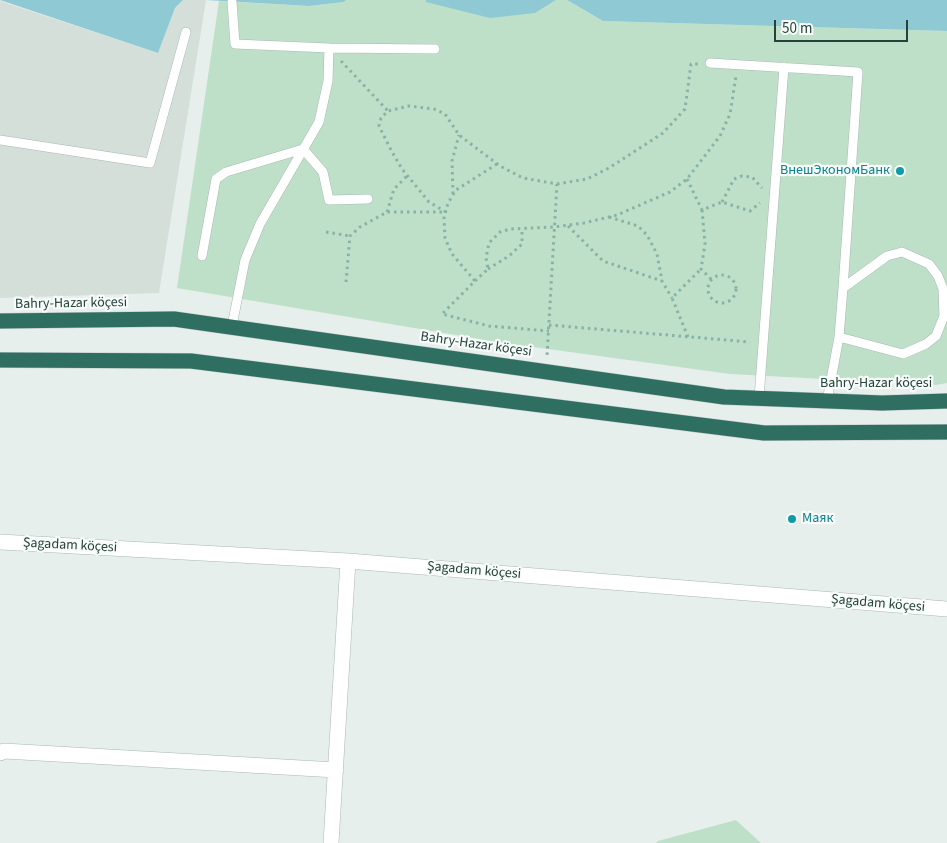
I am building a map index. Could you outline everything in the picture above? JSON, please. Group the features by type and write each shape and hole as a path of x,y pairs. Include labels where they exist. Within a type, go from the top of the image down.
{"highway":[{"name":"Bahry-Hazar köçesi","path":"0,321 174,319 724,397 882,403 947,401"},
{"path":"0,360 191,361 764,433 947,432"}],"street":[{"name":"Şagadam köçesi","path":"0,542 348,561 947,609"},
{"path":"331,843 348,561"},
{"path":"0,753 4,751 336,770"}],"lane":[{"path":"232,2 236,44 329,48 435,49"},
{"path":"0,140 150,163 186,32"},
{"path":"232,326 245,260 260,224 319,122 328,82 329,48"},
{"path":"710,63 858,72 839,337 828,401"},
{"path":"759,398 784,68"},
{"path":"303,149 323,172 329,200 368,199"},
{"path":"202,256 216,179 226,172 303,149"},
{"path":"839,337 903,354 915,350 936,336 944,316 944,289 938,276 929,264 902,252 887,256 843,288"}],"path":[{"path":"329,48 388,112"},
{"path":"446,212 429,202 407,176 392,152 380,126 381,118 388,112 409,106 434,110 445,114 459,135 497,164 523,178 557,184 587,179 609,168 663,133 685,109 691,64 710,63"},
{"path":"488,269 486,258 489,243 500,232 522,228 554,227 608,217 645,204 670,192 686,179 720,136 730,114 738,65"},
{"path":"453,196 452,161 459,135"},
{"path":"475,281 452,254 445,238 444,218 456,190 497,164"},
{"path":"387,212 394,189 407,176"},
{"path":"702,210 722,202 750,211 761,201 762,188 752,177 734,179 722,202"},
{"path":"672,298 701,270 705,244 702,210 686,179"},
{"path":"546,372 557,184"},
{"path":"346,282 350,236 360,227 387,212 446,212"},
{"path":"608,217 638,226 647,235 657,254 662,281 672,298 688,337"},
{"path":"567,225 602,261 662,281"},
{"path":"522,228 522,244 509,256 488,269 442,314 489,326 549,331"},
{"path":"326,232 350,236"},
{"path":"701,270 713,281"},
{"path":"718,276 731,279 735,288 731,299 724,303 712,300 708,285 713,281 718,276"},
{"path":"549,325 763,342"}],"shaded area":[{"path":"183,0 206,0 159,293 0,298 0,1 158,53 175,8"}],"green space":[{"path":"346,0 426,0 426,2 535,13 556,0 567,0 603,21 947,31 947,383 936,385 730,374 497,342 177,288 219,1 309,6 344,2"},
{"path":"736,820 761,843 656,843 658,841"}],"water":[{"path":"0,0 183,0 175,8 158,53"},
{"path":"206,0 346,0 344,2 309,6"},
{"path":"426,0 556,0 535,13 490,18 426,2"},
{"path":"567,0 947,0 947,31 603,21"}],"place":[{"name":"ВнешЭкономБанк","path":"900,171"},
{"name":"Маяк","path":"792,519"}]}
